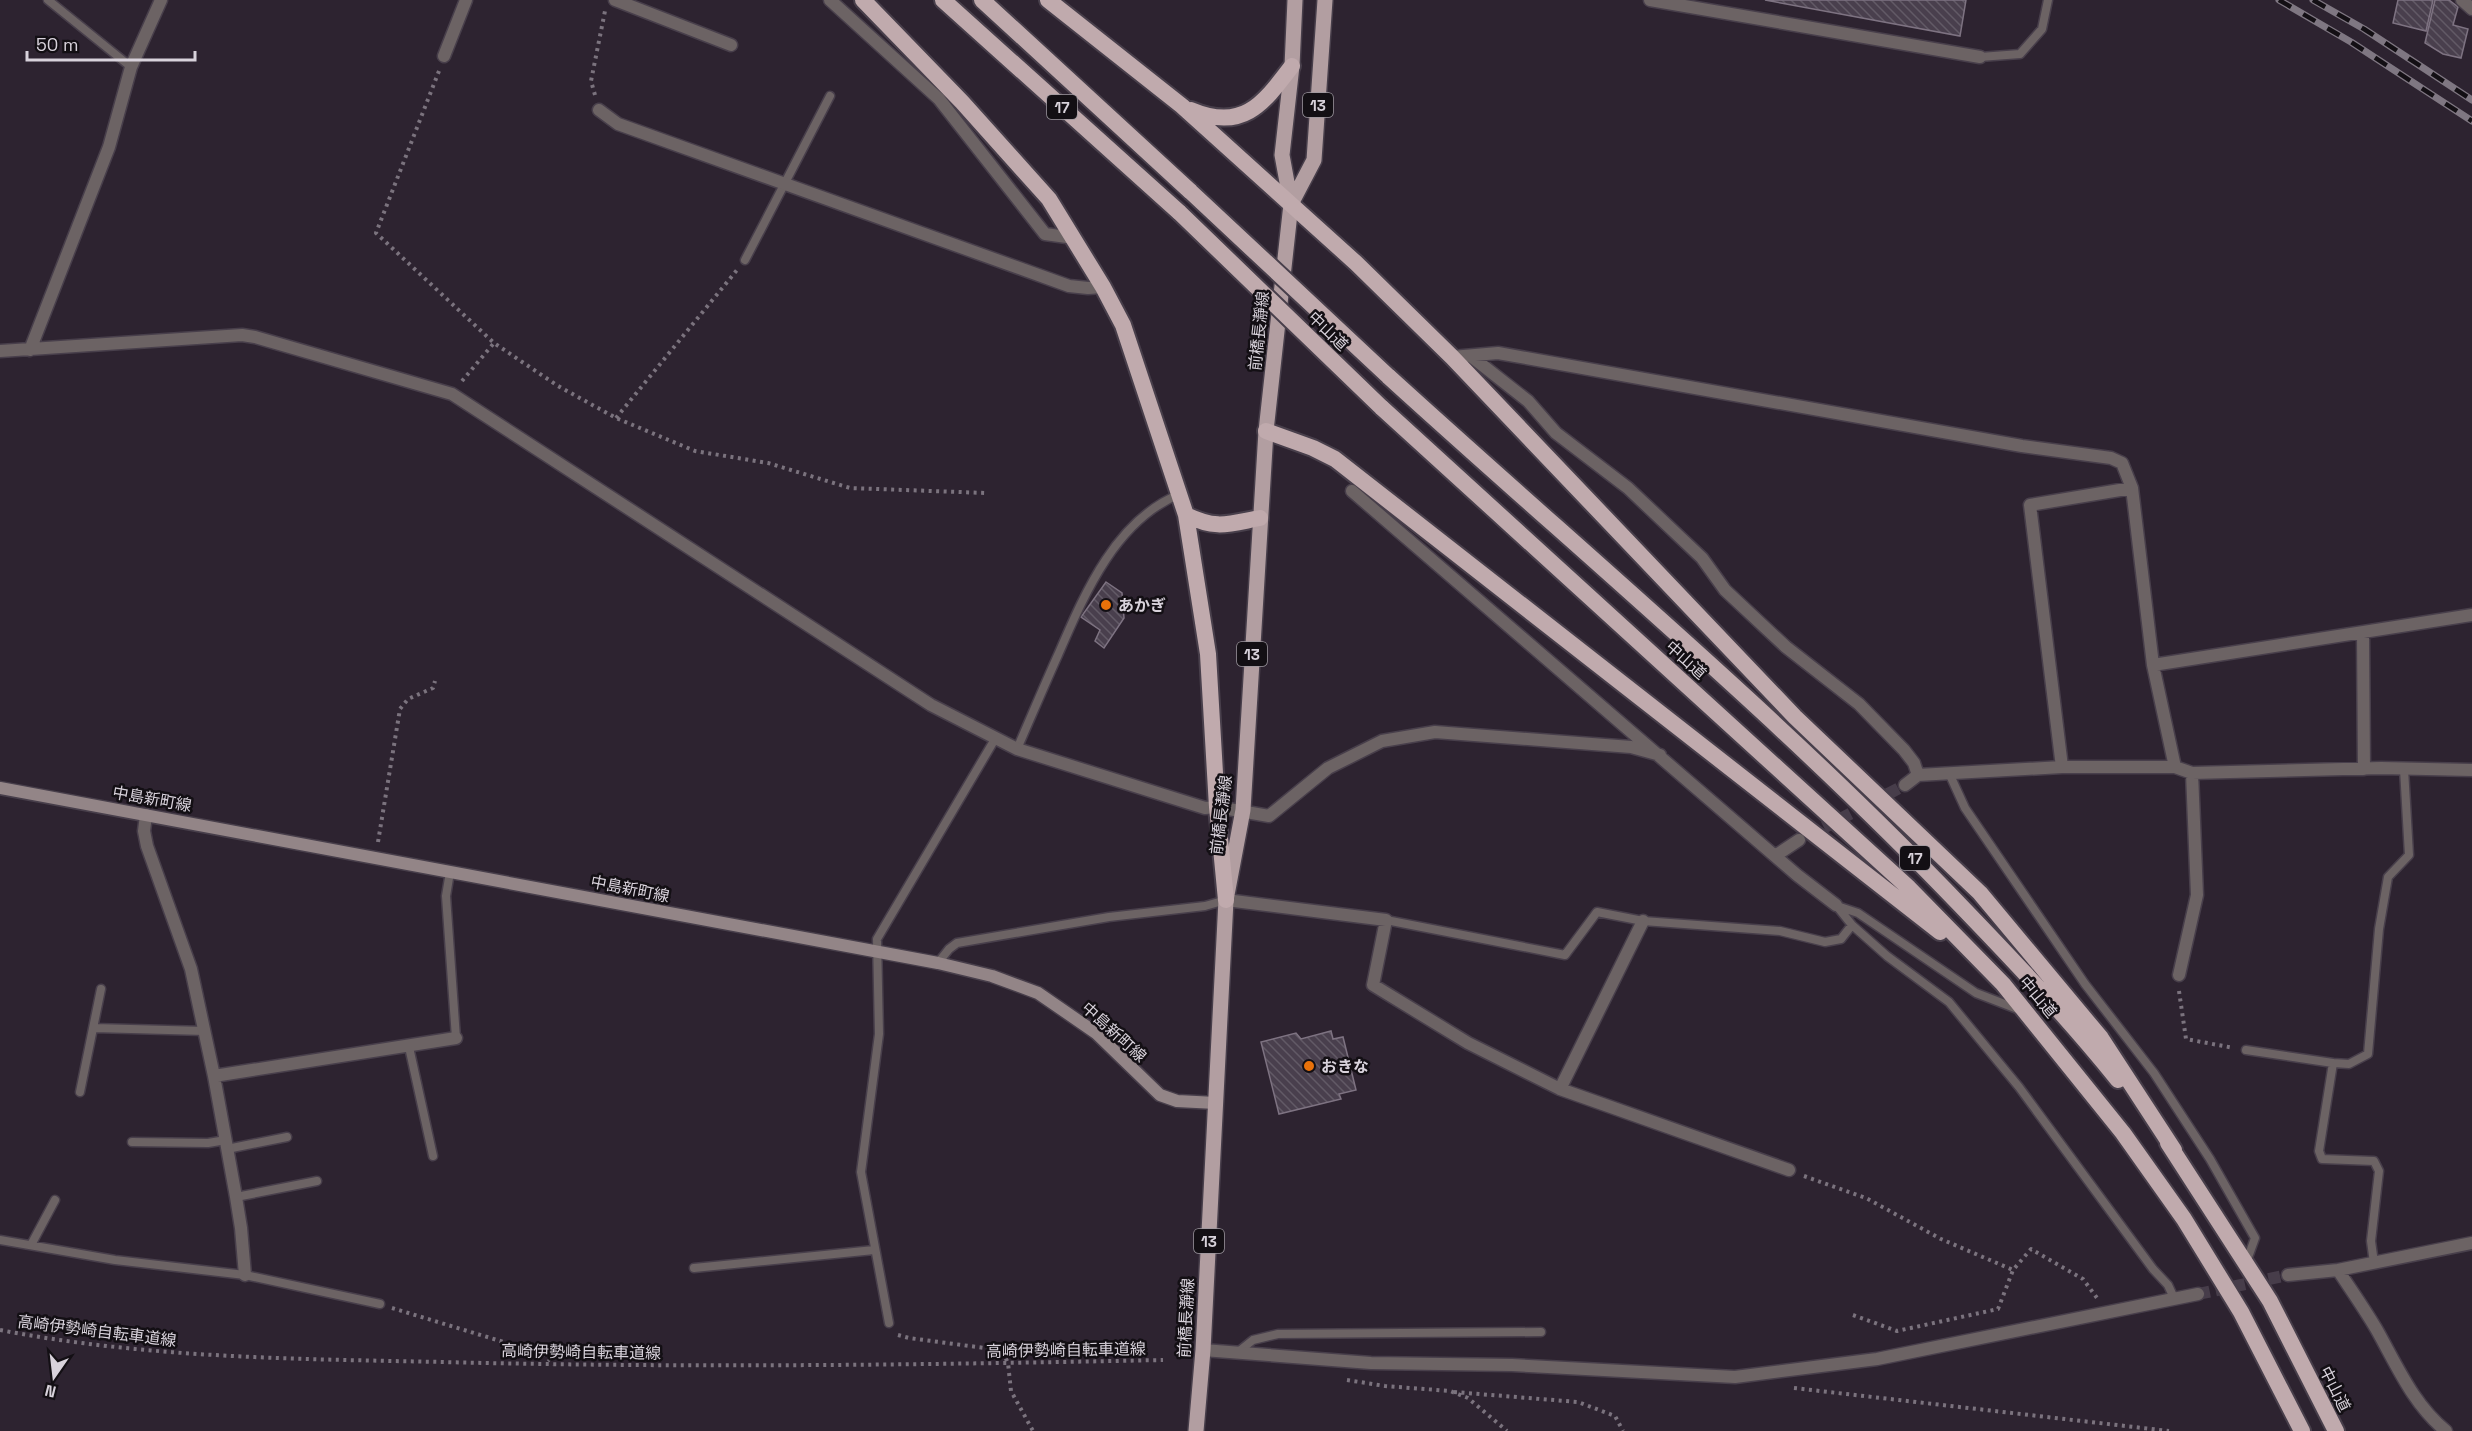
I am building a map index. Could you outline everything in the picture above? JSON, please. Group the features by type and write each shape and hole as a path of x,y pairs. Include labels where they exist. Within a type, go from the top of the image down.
{"highway":[{"path":"863,0 962,102 1049,199 1103,287 1123,325 1186,515 1208,654 1217,807 1226,900"},
{"name":"中山道","path":"943,0 1180,213 1382,407 1909,888 2003,984 2122,1133 2184,1219 2241,1312 2302,1431"},
{"name":"中山道","path":"982,0 1388,376 1776,724 1892,834 2029,977 2107,1066 2174,1150 2270,1301 2336,1431"},
{"name":"17","path":"1048,0 1182,106 1356,263 1452,357 1795,717 1980,893 2102,1038 2174,1150"},
{"path":"1182,106 1205,116 1236,117 1249,112 1266,99 1292,66"},
{"name":"17","path":"1266,431 1313,448 1335,459 1872,877 2003,984"},
{"path":"1186,515 1203,523 1222,526 1260,518"}],"main road":[{"name":"前橋長瀞線","path":"1196,1431 1203,1350 1226,900 1243,810 1266,431 1291,204 1282,155 1292,66 1295,0"},
{"name":"前橋長瀞線","path":"1291,204 1314,160 1325,0"},
{"name":"中島新町線","path":"0,788 938,963 992,976 1038,993 1076,1018 1096,1033 1160,1095 1177,1101 1216,1103"}],"street":[{"path":"30,350 109,147 131,67 161,0"},
{"path":"444,56 466,0"},
{"path":"615,0 731,45"},
{"path":"830,0 939,99 1046,234 1074,238"},
{"path":"1650,0 1980,57"},
{"path":"2462,0 2472,9"},
{"path":"599,110 618,124 1069,286 1103,287"},
{"path":"0,351 255,337 452,394 931,705 1017,748 1205,808 1243,810 1269,816 1328,768 1373,745 1382,741 1434,732 1631,747 1660,755"},
{"path":"1452,357 1498,353 2010,444 2111,458 2122,463 2132,488 2153,665 2175,766"},
{"path":"1472,357 1528,401 1556,433 1628,488 1702,558 1725,590 1786,647 1859,704 1904,750 1914,763 1918,775"},
{"path":"2062,767 2030,505 2132,488"},
{"path":"1352,491 1775,856 1836,905"},
{"path":"2153,665 2472,615"},
{"path":"2363,633 2364,769"},
{"path":"1905,785 1918,775 2062,767 2175,766 2192,773 2364,769 2472,770"},
{"path":"2179,975 2197,895 2192,773"},
{"path":"146,814 144,831 147,846 191,969 205,1031 236,1197 245,1275"},
{"path":"1775,856 1799,840"},
{"path":"1226,900 1386,920 1373,985 1468,1043 1560,1089 1789,1170"},
{"path":"1560,1089 1643,921"},
{"path":"214,1076 456,1038"},
{"path":"2289,1275 2338,1270 2472,1243"},
{"path":"2338,1270 2377,1330 2406,1384 2432,1419 2446,1431"},
{"path":"1203,1350 1371,1363 1512,1365 1735,1377 1877,1359 2198,1294"}],"lane":[{"path":"48,0 131,67"},
{"path":"1980,57 2020,54 2042,29 2048,0"},
{"path":"745,260 830,96"},
{"path":"1017,748 1084,594 1112,549 1159,504 1180,494"},
{"path":"889,1323 861,1172 879,1034 877,939 995,739"},
{"path":"2246,1050 2349,1064 2368,1054 2379,929 2388,877 2409,855 2404,770"},
{"path":"1949,773 1965,808 2085,984 2154,1073 2210,1160 2255,1238 2246,1263"},
{"path":"450,872 446,896 456,1038"},
{"path":"938,963 949,949 957,944 1109,917 1205,906 1226,900"},
{"path":"1836,905 1852,925 1887,956 1949,1002 2019,1087 2153,1269 2168,1284 2174,1298"},
{"path":"1836,905 1858,913 1976,993 2029,1014"},
{"path":"1386,920 1565,955 1597,912 1643,921 1780,931 1832,942 1841,939 1852,925"},
{"path":"80,1092 101,988"},
{"path":"94,1028 205,1031"},
{"path":"409,1047 433,1156"},
{"path":"2333,1063 2319,1151 2322,1159 2374,1161 2379,1170 2371,1241 2374,1263"},
{"path":"132,1142 227,1144 287,1137"},
{"path":"236,1197 317,1181"},
{"path":"31,1245 55,1200"},
{"path":"0,1240 115,1260 245,1275 380,1304"},
{"path":"693,1268 874,1250"},
{"path":"1238,1352 1253,1340 1278,1335 1541,1332"}],"path":[{"path":"599,110 591,81 608,0"},
{"path":"444,56 376,233 494,343 558,386 616,418 695,451 768,463 850,488 986,493"},
{"path":"616,418 745,260"},
{"path":"452,394 494,343"},
{"path":"376,858 400,709 408,699 433,688 435,681"},
{"path":"2179,975 2178,999 2186,1039 2246,1050"},
{"path":"1789,1170 1866,1198 1941,1239 2013,1270"},
{"path":"1853,1315 1897,1332 1998,1309 2013,1270 2031,1249 2083,1279 2106,1311"},
{"path":"380,1304 543,1354 555,1365"},
{"path":"889,1323 892,1333 909,1338 992,1350 1004,1355 1008,1364 1011,1391 1033,1431"},
{"name":"高崎伊勢崎自転車道線","path":"0,1330 107,1346 213,1357 555,1365 1008,1364 1163,1360"},
{"path":"1345,1380 1385,1386 1578,1402 1616,1416 1623,1431"},
{"path":"1786,1387 2169,1431"},
{"path":"1450,1391 1467,1398 1507,1431"}],"building":[{"path":"1765,0 1966,0 1960,36"},
{"path":"2398,0 2433,0 2426,31 2393,23"},
{"path":"2435,0 2449,0 2458,7 2453,25 2468,29 2461,58 2443,54 2425,43"},
{"name":"あかぎ","path":"1106,582 1122,593 1124,618 1104,648 1095,641 1100,630 1081,617"},
{"name":"おきな","path":"1331,1031 1333,1039 1343,1037 1356,1090 1339,1094 1341,1099 1279,1114 1261,1042 1296,1033 1301,1039"}],"tunnel":[{"path":"1808,836 1905,785"},
{"path":"2198,1294 2288,1275"}],"railway":[{"path":"2279,0 2351,42 2472,121"},
{"path":"2313,0 2364,29 2472,100"}],"place":[{"name":"あかぎ","path":"1106,605"},
{"name":"おきな","path":"1309,1066"}]}
